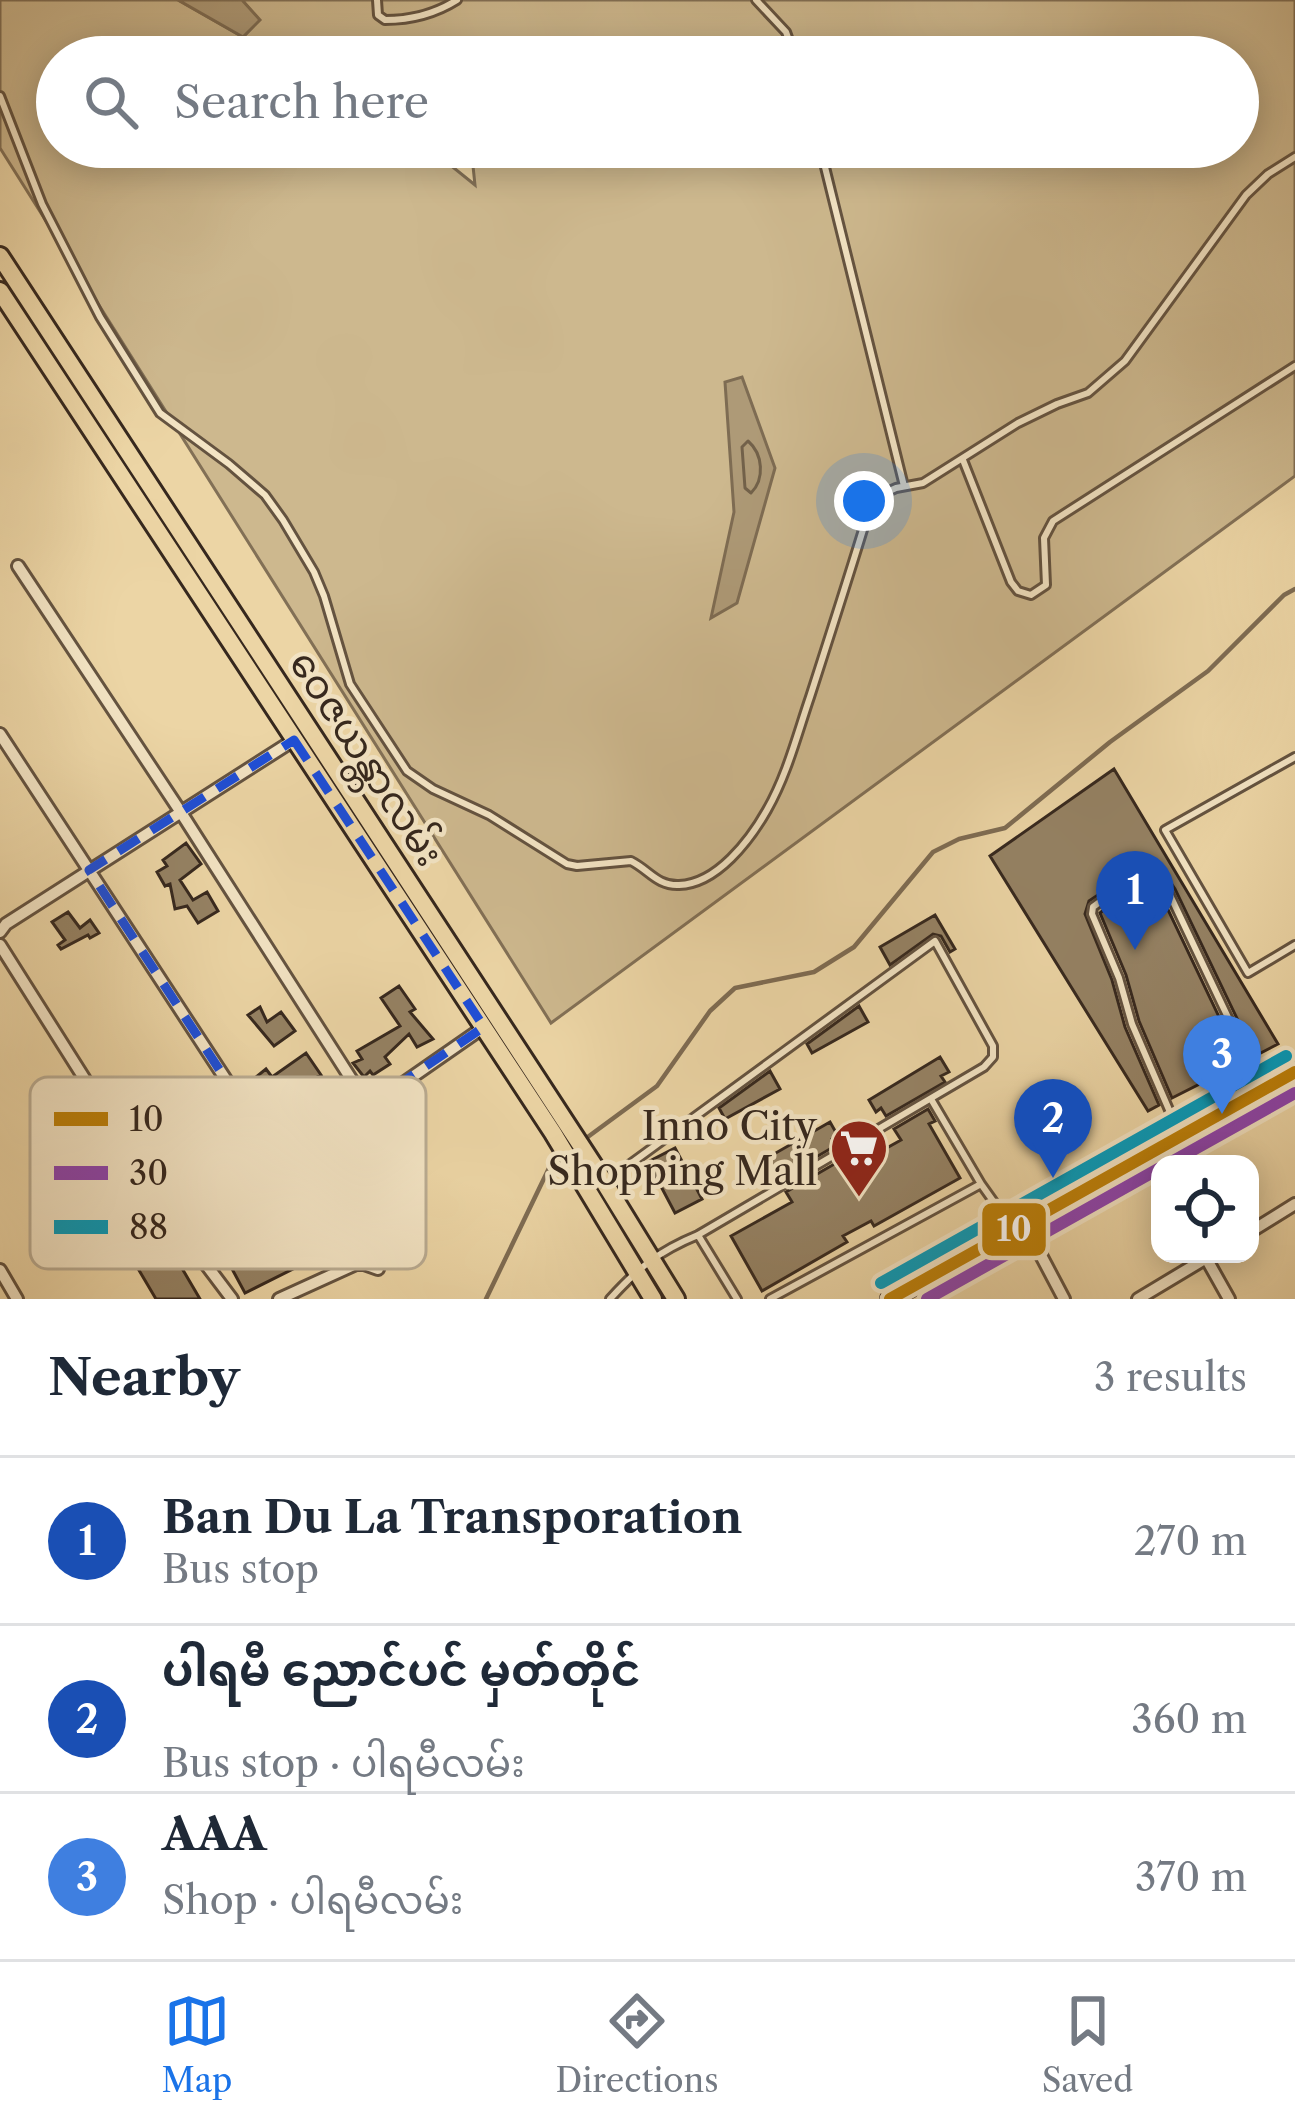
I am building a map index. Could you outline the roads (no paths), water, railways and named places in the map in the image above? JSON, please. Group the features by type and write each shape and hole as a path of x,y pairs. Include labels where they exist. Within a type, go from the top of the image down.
{"main road":[{"name":"ဝေဇယန္တာလမ်း","path":"0,256 644,1263 676,1299"},
{"name":"ဝေဇယန္တာလမ်း","path":"0,291 484,1027 560,1128"},
{"path":"896,1298 1295,1072"},
{"name":"ဝေဇယန္တာလမ်း","path":"644,1263 653,1299"}],"street":[{"path":"18,566 350,1077"},
{"path":"0,734 224,1077"},
{"path":"0,932 88,870 294,740"},
{"path":"0,945 83,1077"},
{"path":"412,1077 484,1027"},
{"path":"1259,1227 1294,1209"},
{"path":"1020,1228 1064,1299"},
{"path":"1138,1299 1198,1263"},
{"path":"1213,1263 1228,1299"},
{"path":"209,1269 232,1299"},
{"path":"279,1299 345,1269"},
{"path":"0,1270 17,1299"}],"lane":[{"path":"377,0 379,15 385,20 423,16 458,0"},
{"path":"756,0 787,36"},
{"path":"0,96 42,204 100,317 160,413 230,464 265,495 284,520 324,596 350,685 407,771 567,864 637,863 660,883 694,884 719,868 748,840 768,808 866,520 883,494 923,483 1018,423 1088,393 1106,380 1125,361 1246,195 1295,157"},
{"path":"825,168 904,486"},
{"path":"963,460 1011,582 1031,595 1046,585 1044,538 1053,521 1295,366"},
{"path":"1295,757 1165,830 1248,974 1295,945"},
{"path":"1180,1135 1092,914 1093,908 1147,871 1156,874 1169,893 1263,1090"},
{"path":"598,1187 934,941 993,1046 993,1057 984,1067 644,1263 610,1299"},
{"path":"931,1099 981,1184 1020,1228"},
{"path":"770,1299 981,1184"},
{"path":"698,1235 737,1299"}],"water":[{"path":"178,0 242,0 260,20 241,36"},
{"path":"742,377 775,468 737,603 711,618 734,512 725,382"}],"waterway":[{"path":"585,1139 657,1086 710,1011 735,988 814,972 854,947 933,852 959,839 1005,828 1110,742 1208,671 1295,589"},
{"path":"486,1299 550,1166 562,1157"}],"place":[{"name":"Ban Du La Transporation","path":"1135,950"},
{"name":"AAA","path":"1222,1114"},
{"name":"ပါရမီ ညောင်ပင် မှတ်တိုင်","path":"1053,1178"},
{"name":"Inno City Shopping Mall","path":"859,1199"}]}
